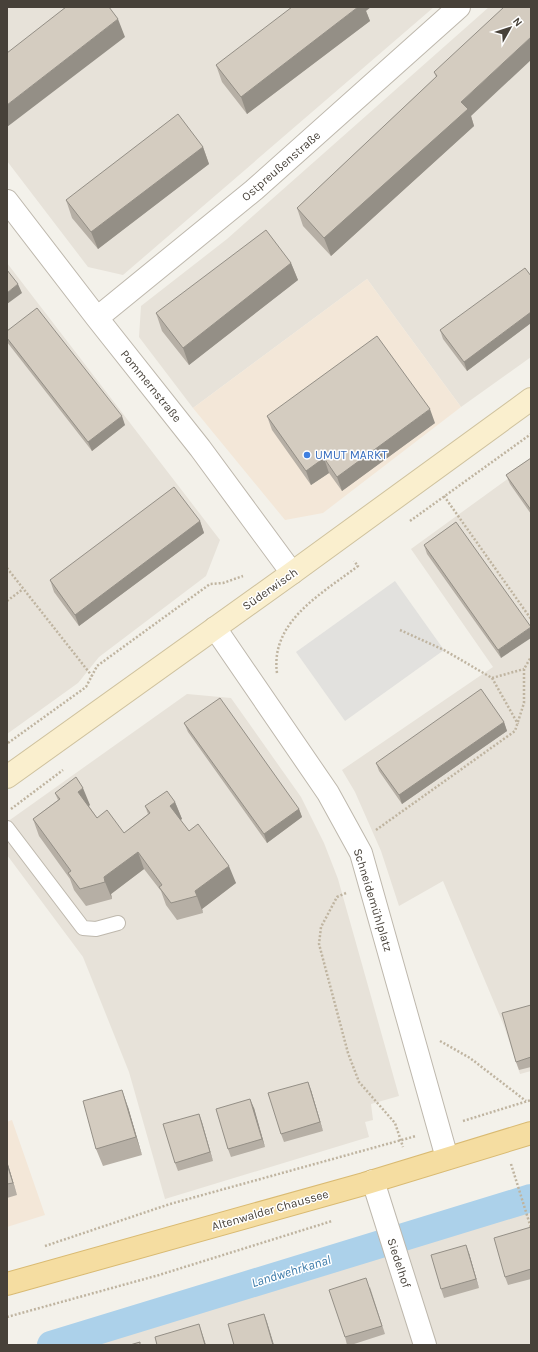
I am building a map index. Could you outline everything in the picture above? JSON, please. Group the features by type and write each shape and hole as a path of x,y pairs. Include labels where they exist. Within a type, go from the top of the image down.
{"main road":[{"name":"Altenwalder Chaussee","path":"7,1284 373,1181 531,1133"}],"street":[{"name":"Ostpreußenstraße","path":"97,318 254,190 459,7"},
{"name":"Pommernstraße","path":"7,201 200,448 292,574"},
{"name":"Süderwisch","path":"7,777 292,574 425,475 531,399"},
{"name":"Schneidemühlplatz","path":"215,628 328,793 361,853 448,1158"},
{"name":"Siedelhof","path":"373,1181 425,1345"}],"lane":[{"path":"7,828 83,928 96,929 118,922"}],"path":[{"path":"406,523 531,434"},
{"path":"444,496 531,619"},
{"path":"348,565 359,557"},
{"path":"278,680 276,667 279,650 283,635 292,620 304,607 358,566 354,561"},
{"path":"7,568 92,676"},
{"path":"7,744 86,687 97,666 210,584 223,583 249,574"},
{"path":"7,601 23,589"},
{"path":"400,630 444,650 492,678 518,724"},
{"path":"356,845 515,731 524,703 524,669 531,657"},
{"path":"492,678 524,669"},
{"path":"369,883 337,897 321,928 319,944 348,1053 359,1082 395,1123 410,1170"},
{"path":"409,1023 470,1058 526,1101"},
{"path":"88,1231 170,1204 401,1140 531,1100"},
{"path":"505,1167 518,1163"},
{"path":"516,1179 531,1228"},
{"path":"7,1317 159,1275 339,1218"}],"shaded area":[{"path":"434,7 123,275 88,267 7,161 7,8"},
{"path":"489,7 531,7 531,357 461,407 367,279 193,408 139,337 141,306 227,239"},
{"path":"7,263 220,540 206,576 99,657 78,683 7,734"},
{"path":"367,279 461,407 323,513 285,520 193,408"},
{"path":"531,462 531,1071 520,1074 504,1026 443,881 399,906 381,851 355,792 342,770 493,667 411,549"},
{"path":"395,581 444,650 345,721 296,652"},
{"path":"187,694 231,698 301,797 324,843 338,879 399,1096 371,1104 373,1120 365,1122 369,1137 165,1199 129,1072 83,957 7,855 7,822"},
{"path":"12,1120 45,1215 7,1227 7,1122"},
{"path":"531,1208 531,1345 60,1345"}],"building":[{"path":"66,7 109,7 118,19 7,105 7,53"},
{"path":"292,7 358,7 241,97 216,65"},
{"path":"504,7 531,7 531,37 461,102 468,109 324,238 297,208 437,76 434,72"},
{"path":"178,114 203,147 91,232 66,200"},
{"path":"266,230 291,263 183,348 156,313"},
{"path":"525,268 531,276 531,312 464,362 440,330"},
{"path":"7,270 18,284 7,293"},
{"path":"37,308 122,416 88,442 7,338 7,331"},
{"path":"377,336 430,409 337,477 324,458 306,471 267,416"},
{"path":"531,458 531,510 506,475"},
{"path":"174,487 200,521 75,615 50,580"},
{"path":"456,522 531,627 498,650 424,545"},
{"path":"481,689 504,722 399,795 376,763"},
{"path":"220,698 299,809 264,834 184,723"},
{"path":"76,777 83,788 78,792 97,818 107,810 124,833 150,813 145,806 167,791 175,802 170,806 189,831 198,824 229,866 195,891 197,896 171,903 159,887 162,885 138,852 104,877 105,882 80,889 68,873 71,871 33,819 60,799 55,793"},
{"path":"531,1005 531,1057 516,1062 502,1013"},
{"path":"308,1082 320,1122 281,1134 268,1093"},
{"path":"122,1090 136,1137 96,1149 83,1101"},
{"path":"250,1099 262,1139 228,1149 216,1109"},
{"path":"199,1114 210,1152 175,1163 163,1124"},
{"path":"7,1164 13,1183 7,1184"},
{"path":"531,1227 531,1269 505,1277 494,1238"},
{"path":"466,1245 476,1279 441,1289 431,1255"},
{"path":"366,1278 382,1326 345,1337 329,1290"},
{"path":"264,1314 273,1345 234,1345 228,1324"},
{"path":"199,1324 205,1345 157,1345 155,1337"},
{"path":"140,1342 140,1345 130,1345"}],"waterway":[{"name":"Landwehrkanal","path":"51,1345 531,1198"}],"place":[{"name":"UMUT MARKT","path":"307,455"}]}
